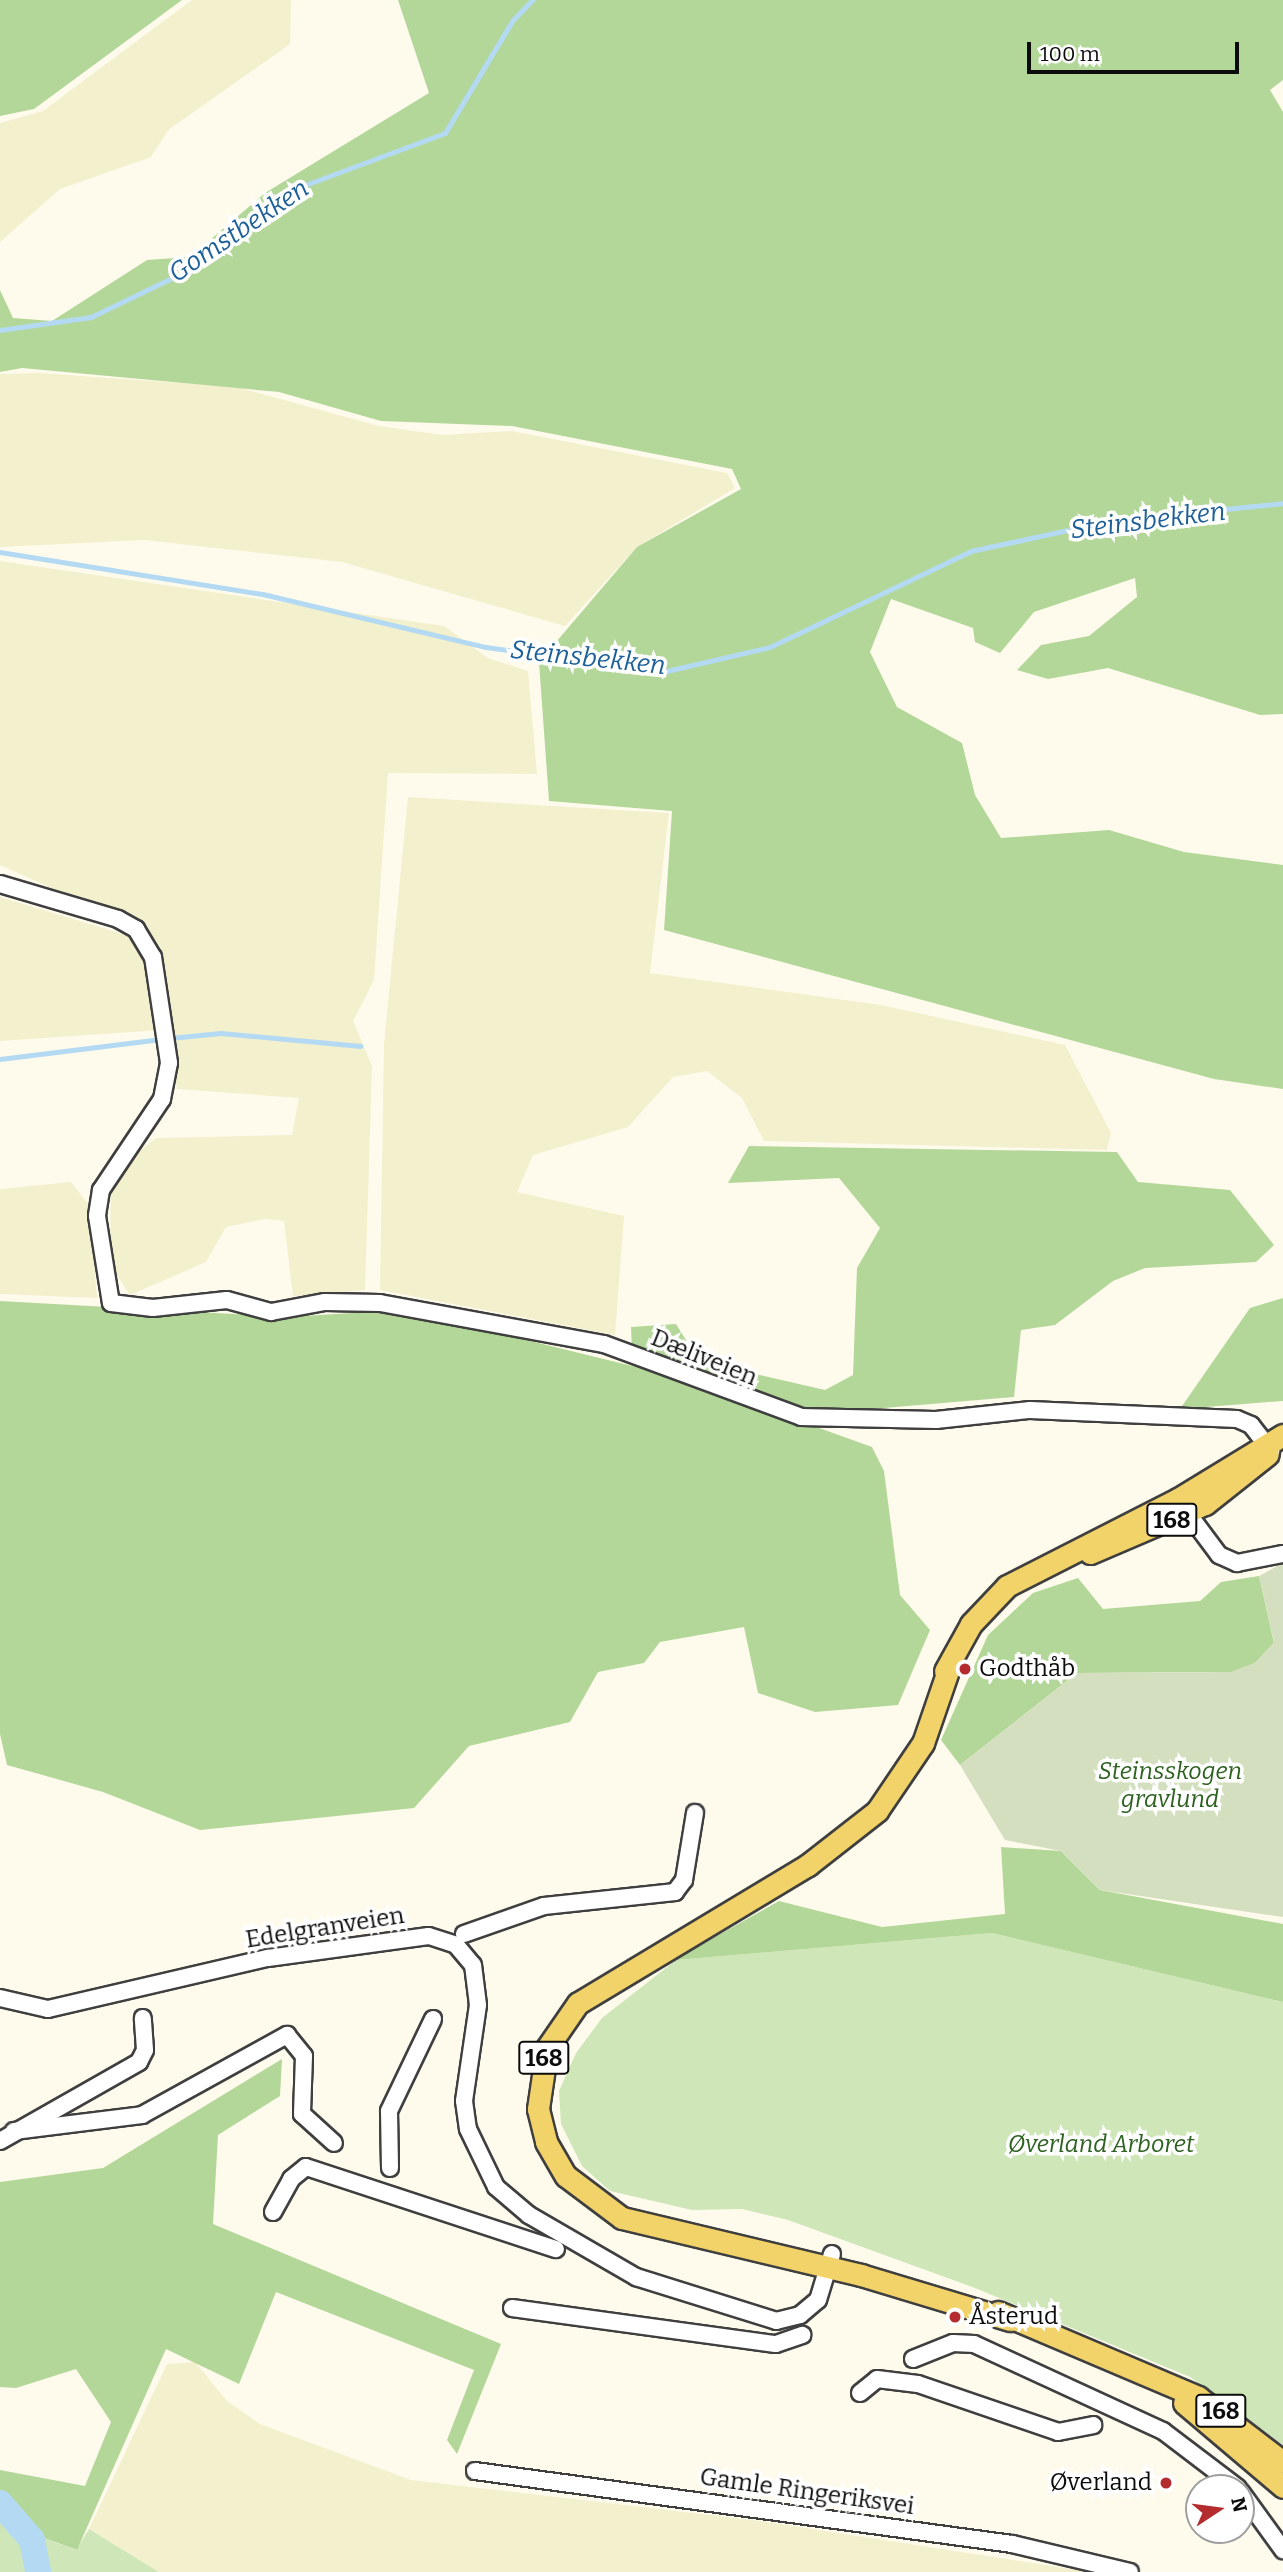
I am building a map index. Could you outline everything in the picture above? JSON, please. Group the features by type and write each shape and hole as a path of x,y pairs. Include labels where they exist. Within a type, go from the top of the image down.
{"main road":[{"name":"168","path":"1276,1442 1182,1506 1040,1567 991,1601 953,1659 946,1692 895,1790 842,1841 578,2003 555,2030 539,2081 546,2142 566,2176 590,2199 647,2227 831,2260 939,2287 1010,2320 1150,2376 1218,2409 1283,2462"},
{"name":"168","path":"1150,2376 1283,2487"}],"street":[{"name":"Dæliveien","path":"0,884 118,919 136,929 153,957 167,1081 162,1099 101,1190 97,1216 111,1303 153,1308 227,1300 271,1312 325,1302 380,1303 583,1339 667,1363 801,1417 895,1421 1042,1410 1237,1419 1276,1442"},
{"path":"1182,1506 1209,1546 1237,1563 1283,1554"},
{"path":"464,1934 544,1906 675,1892 684,1880 695,1813"},
{"name":"Edelgranveien","path":"0,1998 48,2009 268,1958 429,1936 456,1945 473,1965 478,2005 464,2101 468,2129 490,2178 512,2201 636,2277 760,2319 787,2320 807,2311 822,2292 831,2260"},
{"path":"0,2141 139,2062 145,2050 143,2018"},
{"path":"390,2168 389,2111 433,2019"},
{"path":"14,2131 142,2115 287,2035 304,2056 302,2113 334,2143"},
{"path":"273,2212 291,2179 306,2167 556,2249"},
{"path":"512,2308 776,2344 802,2335"},
{"path":"913,2359 953,2343 974,2344 1163,2431 1218,2474"},
{"path":"860,2393 877,2379 918,2384 1058,2432 1093,2425"},
{"name":"Gamle Ringeriksvei","path":"475,2471 1012,2544 1130,2572"},
{"path":"1255,2512 1283,2550"}],"shaded area":[{"path":"192,0 291,0 290,44 168,130 151,157 60,189 0,242 0,123 43,111"},
{"path":"39,373 237,387 379,426 443,435 512,431 727,473 735,488 637,547 565,626 342,562 144,540 0,547 0,374"},
{"path":"0,561 444,626 488,658 528,671 537,774 388,773 374,980 353,1021 372,1066 365,1290 293,1296 284,1221 265,1219 226,1227 206,1262 130,1295 110,1265 111,1174 156,1138 292,1135 299,1098 177,1089 163,970 143,929 0,865"},
{"path":"408,797 669,813 650,973 881,1005 1065,1045 1111,1133 1107,1150 764,1141 742,1098 707,1071 673,1077 628,1127 533,1155 517,1192 624,1216 615,1335 380,1290 384,1044"},
{"path":"0,897 126,935 142,955 161,1030 0,1041"},
{"path":"71,1182 89,1205 97,1298 0,1294 0,1189"},
{"path":"195,2362 227,2401 260,2424 411,2480 761,2521 1090,2572 159,2572 89,2529 167,2364"}],"green space":[{"path":"0,0 182,0 34,109 0,116"},
{"path":"398,0 1283,0 1283,80 1270,90 1283,112 1283,714 1260,715 1108,668 1048,679 1017,670 1041,645 1089,636 1137,597 1135,578 1034,612 1000,653 975,642 973,628 891,599 870,652 897,707 962,743 975,795 1001,838 1109,830 1184,852 1283,865 1283,1089 1214,1079 664,930 672,811 549,801 539,662 637,547 741,489 732,469 512,426 381,421 279,392 22,368 0,372 0,290 13,318 52,321 147,260 190,257 265,193 429,93"},
{"path":"749,1146 1117,1152 1138,1182 1230,1190 1274,1245 1256,1262 1145,1268 1113,1281 1055,1325 1021,1330 1014,1397 860,1410 799,1407 632,1351 631,1327 676,1324 699,1361 825,1390 853,1375 857,1268 880,1228 839,1178 728,1183"},
{"path":"1283,1298 1283,1401 1180,1409 1250,1308"},
{"path":"0,1301 285,1317 404,1310 677,1377 872,1447 884,1471 900,1595 930,1630 898,1705 815,1712 758,1693 744,1627 660,1642 644,1663 598,1672 570,1722 469,1746 414,1808 200,1830 103,1792 7,1765 0,1734"},
{"name":"Steinsskogen gravlund","path":"1283,1563 1283,1917 1100,1890 1061,1851 1005,1840 960,1765 1077,1673 1231,1672 1255,1663 1274,1642 1259,1576"},
{"path":"1259,1576 1274,1643 1255,1663 1232,1672 1077,1673 960,1765 941,1740 988,1635 1033,1593 1078,1578 1103,1609 1200,1601 1221,1582"},
{"path":"1001,1847 1061,1851 1100,1890 1283,1924 1283,2002 992,1933 676,1960 621,1990 779,1901 882,1927 1005,1914"},
{"name":"Øverland Arboret","path":"992,1933 1283,2002 1283,2445 1190,2377 975,2288 788,2220 742,2209 692,2210 610,2191 582,2166 561,2124 559,2091 576,2053 602,2018 676,1960"},
{"path":"282,2059 280,2096 218,2135 213,2224 501,2344 457,2454 447,2440 474,2370 276,2292 239,2384 166,2349 77,2550 0,2522 0,2470 85,2486 111,2422 76,2369 16,2388 0,2387 0,2182 103,2168"},
{"path":"0,2522 76,2550 89,2529 159,2572 0,2572"}],"waterway":[{"name":"Gomstbekken","path":"0,330 91,317 193,268 300,187 445,133 513,20 532,0"},
{"name":"Steinsbekken","path":"0,552 263,594 486,647 667,671 770,647 971,551 1110,521 1283,503"},
{"path":"170,1038 221,1033 360,1046"},
{"path":"0,1059 161,1039"},
{"path":"0,2503 32,2540 38,2572"}],"place":[{"name":"Godthåb","path":"965,1669"},
{"name":"Åsterud","path":"955,2317"},
{"name":"Øverland","path":"1166,2483"}]}
